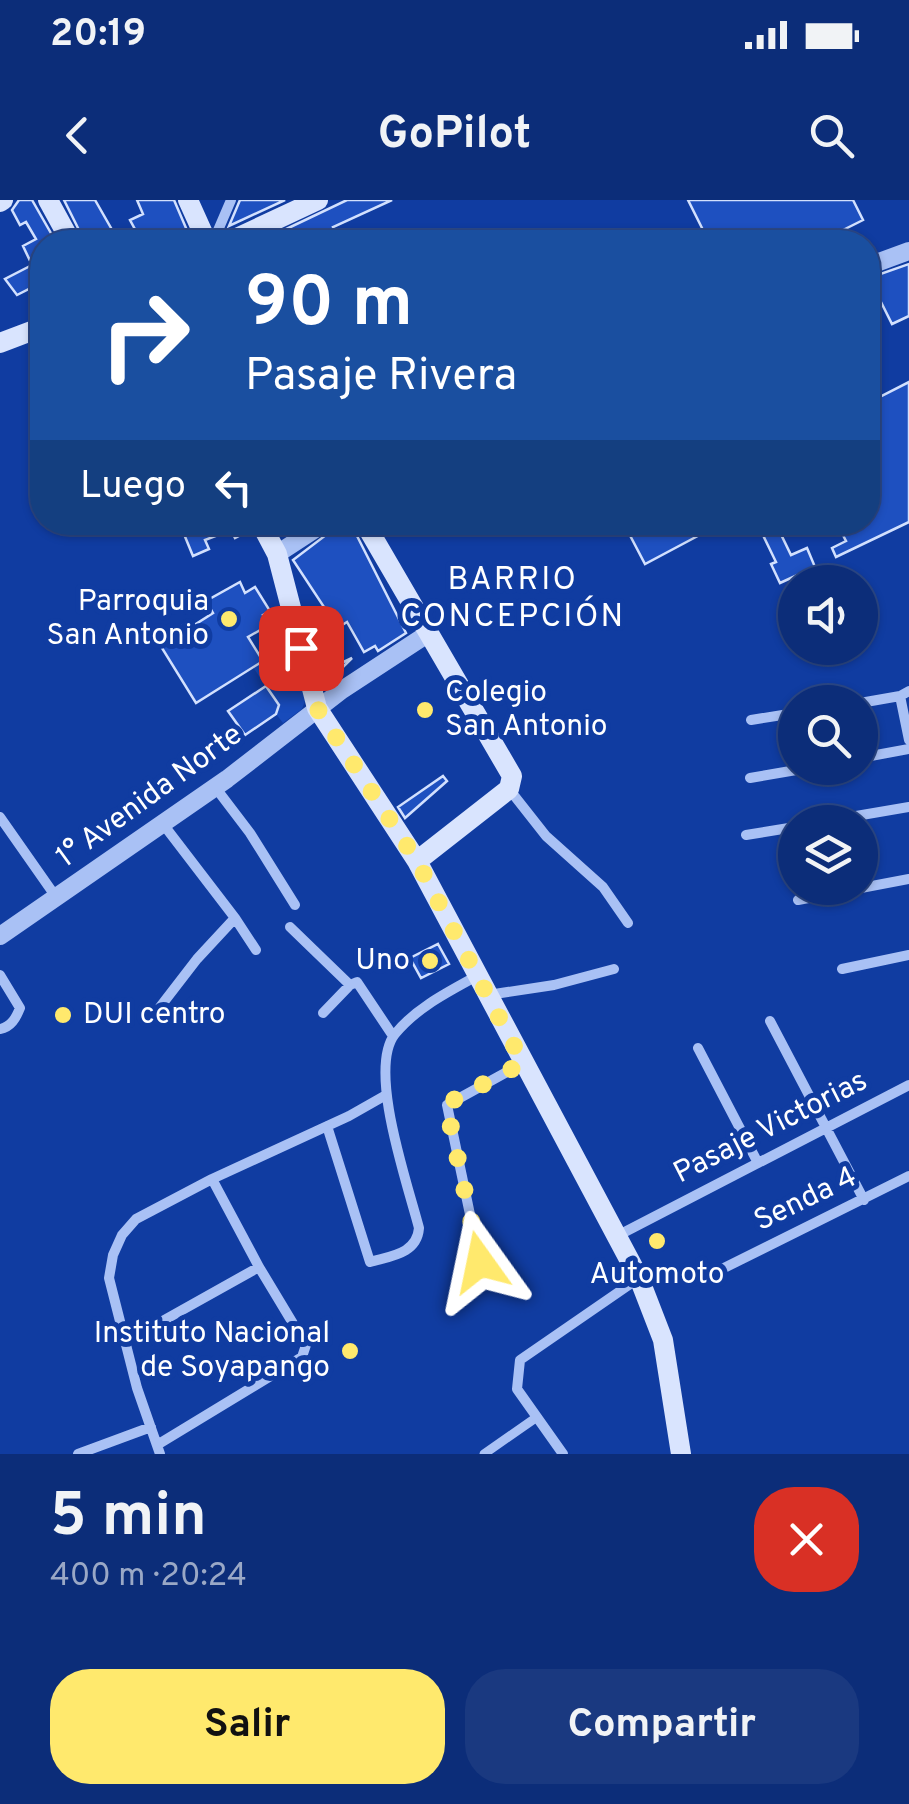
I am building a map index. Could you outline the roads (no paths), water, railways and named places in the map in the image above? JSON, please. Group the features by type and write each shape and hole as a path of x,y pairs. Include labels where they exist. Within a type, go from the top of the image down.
{"main road":[{"path":"48,200 65,230"},
{"path":"188,200 204,230"},
{"path":"254,230 318,200"},
{"path":"0,343 30,332"},
{"path":"267,535 277,554 317,708 417,861 640,1278 663,1340 680,1454"},
{"path":"372,535 510,770 508,788 417,861"}],"street":[{"path":"216,230 231,200"},
{"path":"880,262 909,251"},
{"path":"277,554 306,535"},
{"name":"1° Avenida Norte","path":"0,936 215,787 317,708 429,633"},
{"path":"878,699 905,694 909,740"},
{"path":"751,720 778,716"},
{"path":"878,755 909,749"},
{"path":"750,778 778,773"},
{"path":"215,787 295,905"},
{"path":"508,788 537,827 603,887 628,923"},
{"path":"878,813 909,808"},
{"path":"0,818 56,898"},
{"path":"163,824 256,950"},
{"path":"746,836 778,830"},
{"path":"878,885 909,879"},
{"path":"160,1007 197,959 236,918"},
{"path":"290,927 350,985"},
{"path":"842,970 909,955"},
{"path":"326,1126 370,1262 409,1249 418,1234 386,1095 384,1057 393,1036 436,999 554,985 614,969"},
{"path":"0,975 20,1008 7,1028 0,1029"},
{"path":"323,1013 350,985 358,982 393,1036"},
{"path":"770,1022 864,1200"},
{"path":"698,1048 758,1163"},
{"path":"480,1262 446,1104 523,1063"},
{"name":"Pasaje Victorias","path":"617,1236 909,1085"},
{"path":"212,1178 306,1345 302,1357 159,1450 109,1278 113,1254 122,1235 136,1219 212,1178 386,1095"},
{"name":"Senda 4","path":"724,1268 909,1176"},
{"path":"125,1342 259,1266"},
{"path":"564,1454 517,1389 520,1360 640,1278"},
{"path":"484,1454 537,1417"},
{"path":"78,1454 151,1427"}],"place":[{"name":"Parroquia San Antonio","path":"229,619"},
{"name":"Colegio San Antonio","path":"425,710"},
{"name":"Uno","path":"430,961"},
{"name":"DUI centro","path":"63,1015"},
{"name":"Automoto","path":"657,1241"},
{"name":"Instituto Nacional de Soyapango","path":"350,1351"}],"district":[{"name":"BARRIO CONCEPCIÓN","path":"513,600"}]}
